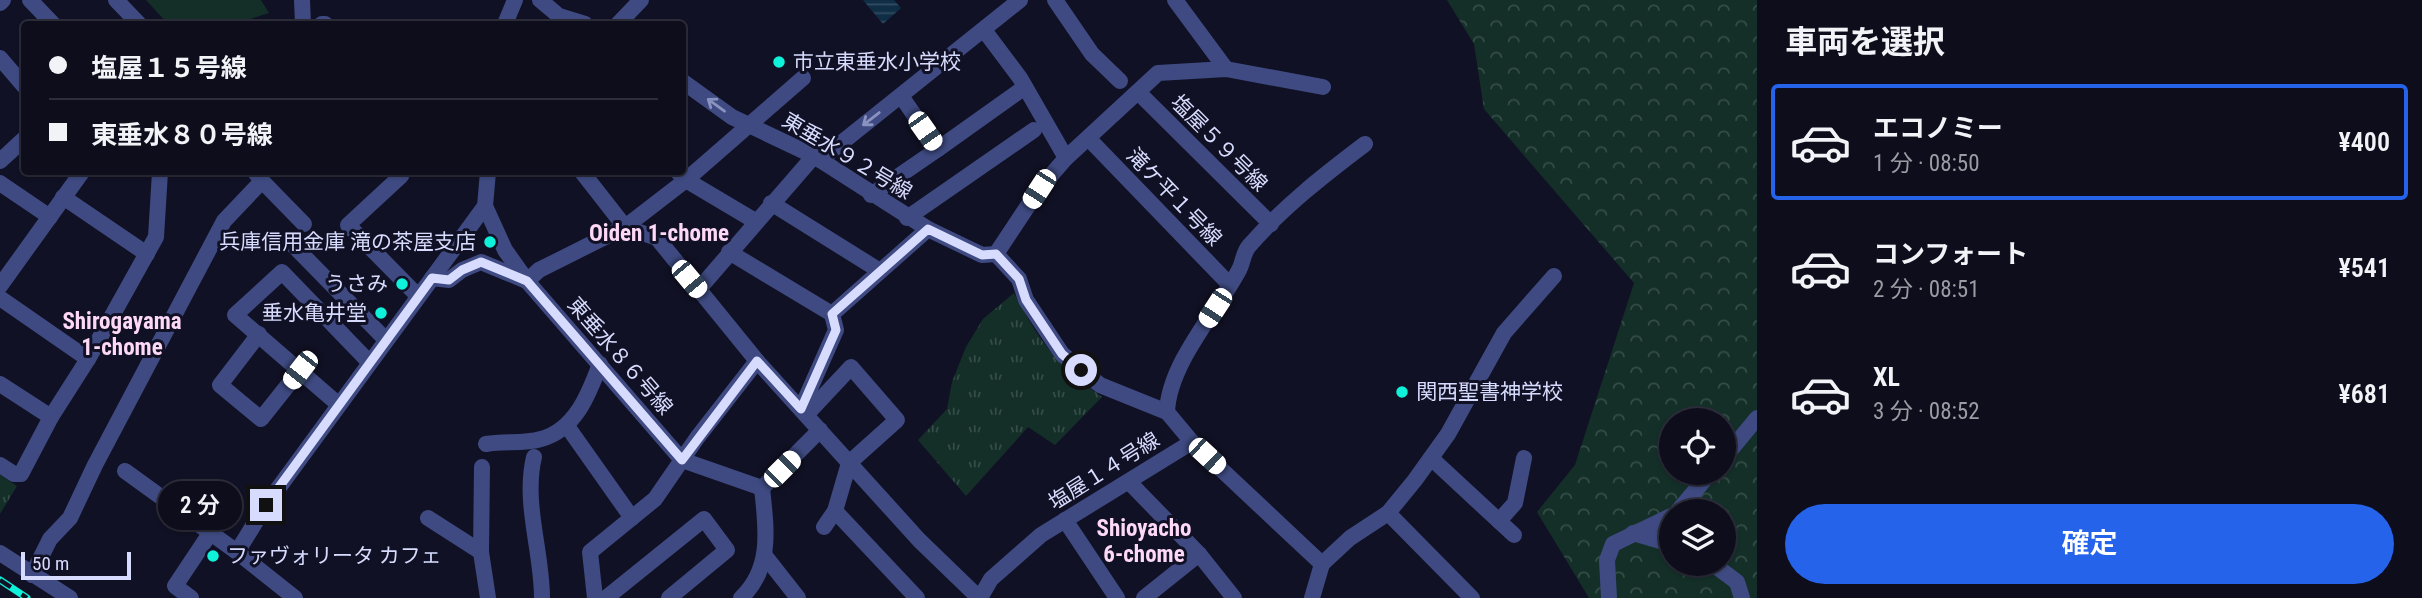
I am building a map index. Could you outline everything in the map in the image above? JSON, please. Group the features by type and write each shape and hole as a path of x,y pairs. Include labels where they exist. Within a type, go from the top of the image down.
{"street":[{"path":"30,0 50,21"},
{"path":"116,0 136,21"},
{"path":"302,0 303,21"},
{"path":"506,21 515,0"},
{"path":"540,0 559,16 575,21"},
{"path":"621,21 641,0"},
{"path":"698,290 771,203 817,158 901,96 1020,0"},
{"path":"1055,0 1092,54 1120,81"},
{"path":"1175,0 1226,69"},
{"path":"984,30 1025,87 1066,158"},
{"path":"0,58 21,82"},
{"path":"1167,412 1100,386 1062,354 1026,300 1019,279 996,254 1039,189 1066,158 1158,73 1226,69 1323,87"},
{"path":"686,173 751,124 803,78"},
{"name":"東垂水９２号線","path":"686,84 732,117 817,158 907,218 982,255 996,254"},
{"path":"871,195 1025,87"},
{"name":"塩屋５９号線","path":"1138,92 1271,224"},
{"path":"901,96 938,149"},
{"path":"907,218 1034,130"},
{"name":"滝ケ平１号線","path":"1088,138 1230,285"},
{"path":"4,151 21,141"},
{"name":"塩屋１４号線","path":"979,598 1005,566 1041,535 1192,442 1167,412 1168,397 1194,341 1230,285 1246,249 1310,186 1365,144"},
{"path":"0,286 80,175"},
{"path":"0,465 13,474 21,474 51,417 88,359 147,254 156,237 160,175"},
{"path":"400,175 348,225 418,296"},
{"path":"237,552 266,505 485,206 488,175"},
{"path":"584,175 625,227 656,238 757,361 919,540 979,598"},
{"path":"32,575 50,539 70,518 100,454 224,221 259,176 304,224"},
{"path":"432,278 449,280 462,270 481,262 527,281 539,270 625,227 682,176 755,221"},
{"path":"0,183 50,217"},
{"path":"63,197 147,254"},
{"path":"771,203 880,271"},
{"name":"東垂水８６号線","path":"485,206 505,250 527,281 682,460"},
{"path":"832,314 928,229"},
{"path":"290,242 386,340"},
{"path":"729,252 832,314 836,330 803,412"},
{"path":"339,405 234,315 282,272 369,362"},
{"path":"1311,598 1322,564 1350,538 1388,513 1431,458 1504,332 1553,276"},
{"path":"0,298 88,359"},
{"path":"259,334 220,385 261,419 300,370"},
{"path":"595,598 590,552 655,499 757,361"},
{"path":"486,443 542,439 567,426 581,407 600,364"},
{"path":"803,412 851,367 897,420 849,463 835,512 824,527"},
{"path":"0,384 51,417"},
{"path":"1736,443 1757,418"},
{"path":"567,426 632,518"},
{"path":"741,598 757,577 765,555 762,488 820,430"},
{"path":"1192,442 1322,564"},
{"path":"100,454 211,532 295,598"},
{"path":"534,457 529,489 542,575 542,598"},
{"path":"1431,458 1514,535"},
{"path":"1499,521 1515,503 1524,458"},
{"path":"682,460 762,488"},
{"path":"482,467 481,552 488,598"},
{"path":"1129,483 1199,554 1234,598"},
{"path":"1688,499 1701,485"},
{"path":"835,512 917,598"},
{"path":"1388,513 1472,598"},
{"path":"428,518 481,552"},
{"path":"606,598 626,592 704,519 727,550 669,598"},
{"path":"1065,520 1117,598"},
{"path":"1609,598 1607,560 1613,544 1659,521"},
{"path":"191,598 175,586 211,532"},
{"path":"1633,533 1659,541"},
{"path":"0,553 70,598"},
{"path":"1144,598 1199,554"},
{"path":"765,555 798,598"},
{"path":"1729,576 1737,582 1742,598"}],"green space":[{"path":"146,0 261,0 269,13 244,21 165,21"},
{"path":"1447,0 1757,0 1757,598 1589,598 1537,512 1575,465 1634,283 1484,109 1474,44"},
{"path":"1014,293 1032,326 1050,351 1072,374 1102,397 1055,445 1028,427 966,496 918,440 947,409 952,382 966,347 983,319"},
{"path":"0,475 17,486 0,514"}],"water":[{"path":"863,0 894,0 901,8 883,24"}],"railway":[{"path":"0,580 27,598"}],"place":[{"name":"市立東垂水小学校","path":"779,62"},
{"name":"兵庫信用金庫 滝の茶屋支店","path":"490,242"},
{"name":"うさみ","path":"402,284"},
{"name":"垂水亀井堂","path":"381,313"},
{"name":"関西聖書神学校","path":"1402,392"},
{"name":"ファヴォリータ カフェ","path":"213,556"}],"district":[{"name":"Oiden 1-chome","path":"659,233"},
{"name":"Shirogayama 1-chome","path":"122,334"},
{"name":"Shioyacho 6-chome","path":"1144,541"}],"route":[{"path":"266,505 432,278 449,280 462,270 481,262 527,281 682,460 757,361 801,409 836,330 832,314 928,229 982,255 996,254 1019,279 1026,300 1062,354 1081,370"}]}
